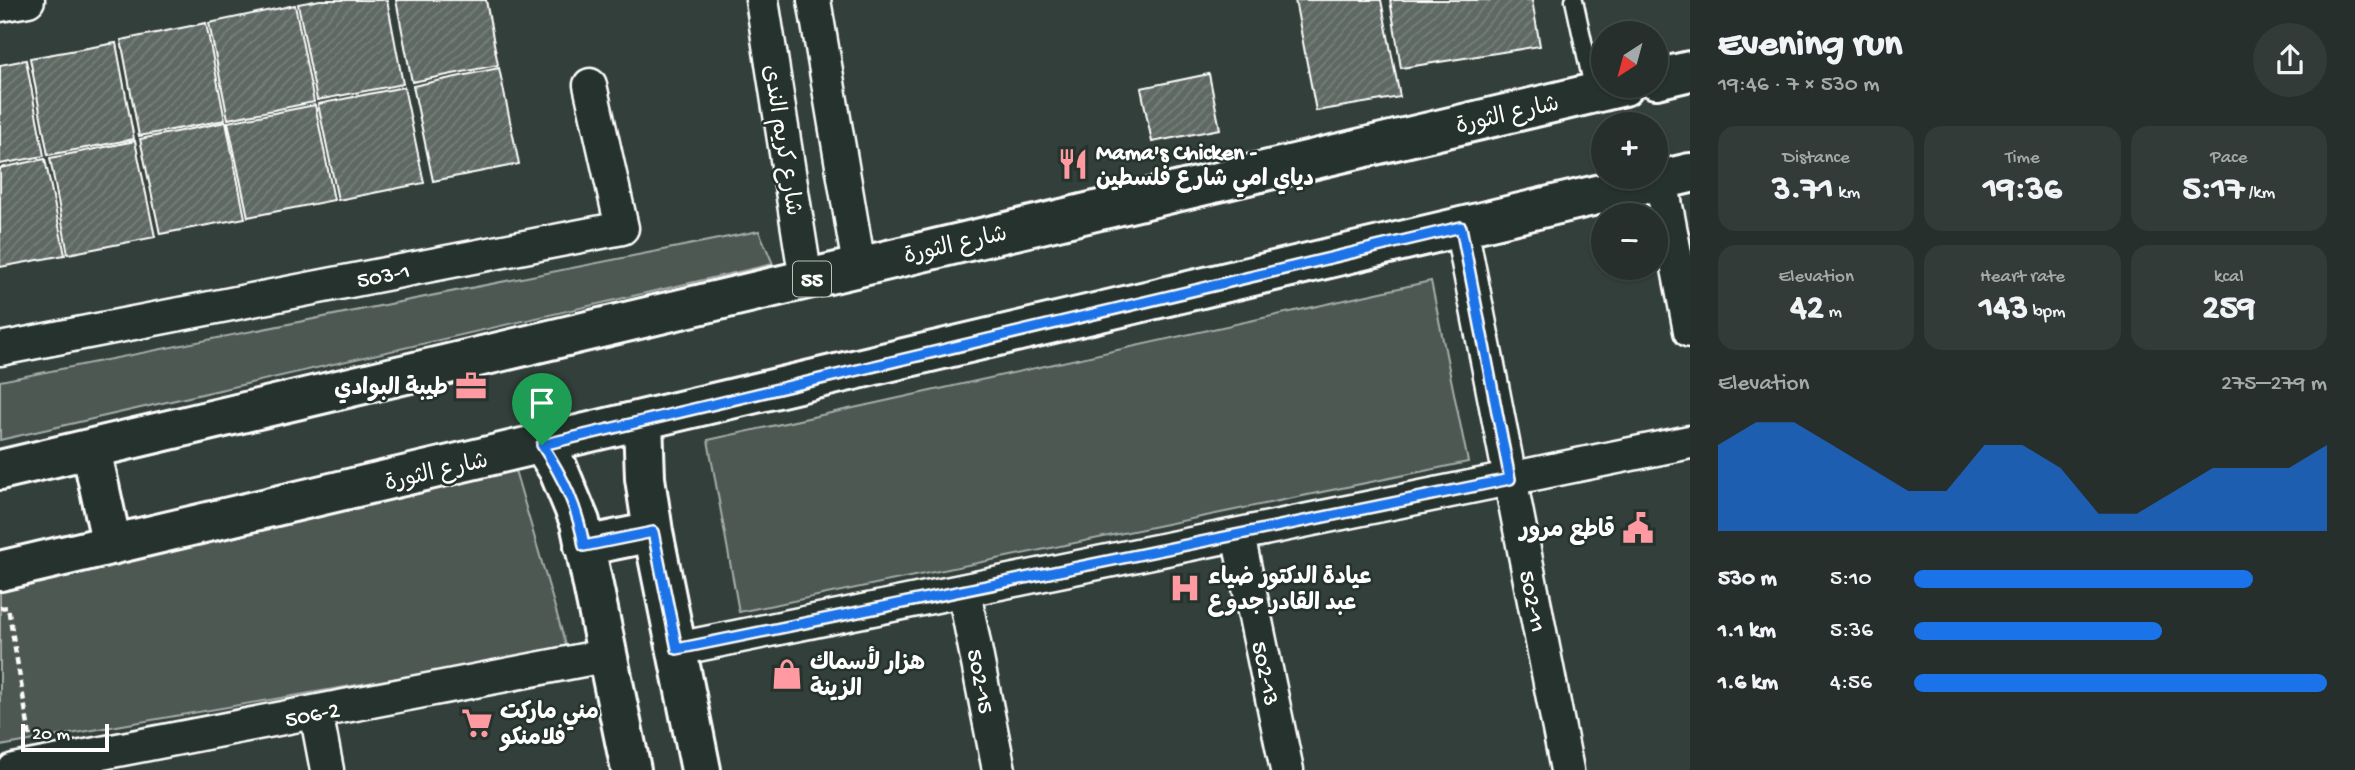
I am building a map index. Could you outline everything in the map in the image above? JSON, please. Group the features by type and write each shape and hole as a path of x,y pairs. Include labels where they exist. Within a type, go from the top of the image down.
{"main road":[{"path":"1668,76 1690,71"},
{"name":"شارع الثورة","path":"0,470 1591,93"},
{"name":"شارع الثورة","path":"0,571 1675,176"},
{"path":"643,421 645,478 653,532 701,770"},
{"path":"542,445 569,493 580,522 631,770"},
{"path":"91,449 112,545"},
{"path":"584,546 653,532"}],"street":[{"path":"0,5 28,0"},
{"name":"شارع كريم الندى","path":"762,0 806,280"},
{"path":"814,0 859,266"},
{"name":"503-1","path":"0,349 622,228 590,85"},
{"path":"1675,176 1690,331"},
{"name":"502-11","path":"1461,227 1567,770"},
{"path":"677,649 1690,442"},
{"name":"502-13","path":"1238,535 1287,770"},
{"name":"502-15","path":"964,592 999,770"},
{"name":"506-2","path":"28,769 609,654"},
{"path":"316,712 327,770"}],"lane":[{"path":"1574,0 1591,43"}],"path":[{"path":"0,608 8,607 28,769"}],"shaded area":[{"path":"759,231 773,264 0,440 0,381"},
{"path":"1431,281 1468,462 739,612 708,440"},
{"path":"515,470 567,649 0,746 0,590"}],"building":[{"path":"320,0 387,0 403,84 317,100 298,4"},
{"path":"396,0 486,0 498,65 412,82"},
{"path":"1295,0 1381,0 1400,97 1316,111"},
{"path":"1390,0 1532,0 1540,46 1401,68"},
{"path":"295,5 314,102 228,119 209,23"},
{"path":"206,23 225,120 139,136 121,40"},
{"path":"116,43 134,139 48,155 30,58"},
{"path":"26,60 44,156 0,164 0,65"},
{"path":"499,68 519,164 433,181 413,86"},
{"path":"1209,74 1220,129 1152,142 1141,88"},
{"path":"404,87 424,183 338,200 318,104"},
{"path":"315,105 334,200 248,217 228,122"},
{"path":"226,122 245,218 160,234 140,139"},
{"path":"135,141 155,237 68,254 50,158"},
{"path":"45,159 65,255 0,267 0,168"}],"place":[{"name":"Mama's Chicken - دياي امي شارع فلسطين","path":"1073,164"},
{"name":"طيبة البوادي","path":"471,386"},
{"name":"قاطع مرور","path":"1638,528"},
{"name":"عيادة الدكتور ضياء عبد القادر جدوع","path":"1185,588"},
{"name":"هزار لأسماك الزينة","path":"787,674"},
{"name":"مني ماركت فلامنكو","path":"477,723"}],"route":[{"path":"1461,227 1510,479 677,649 653,532 584,546 580,522 569,493 558,469 542,445 1461,227"}]}
